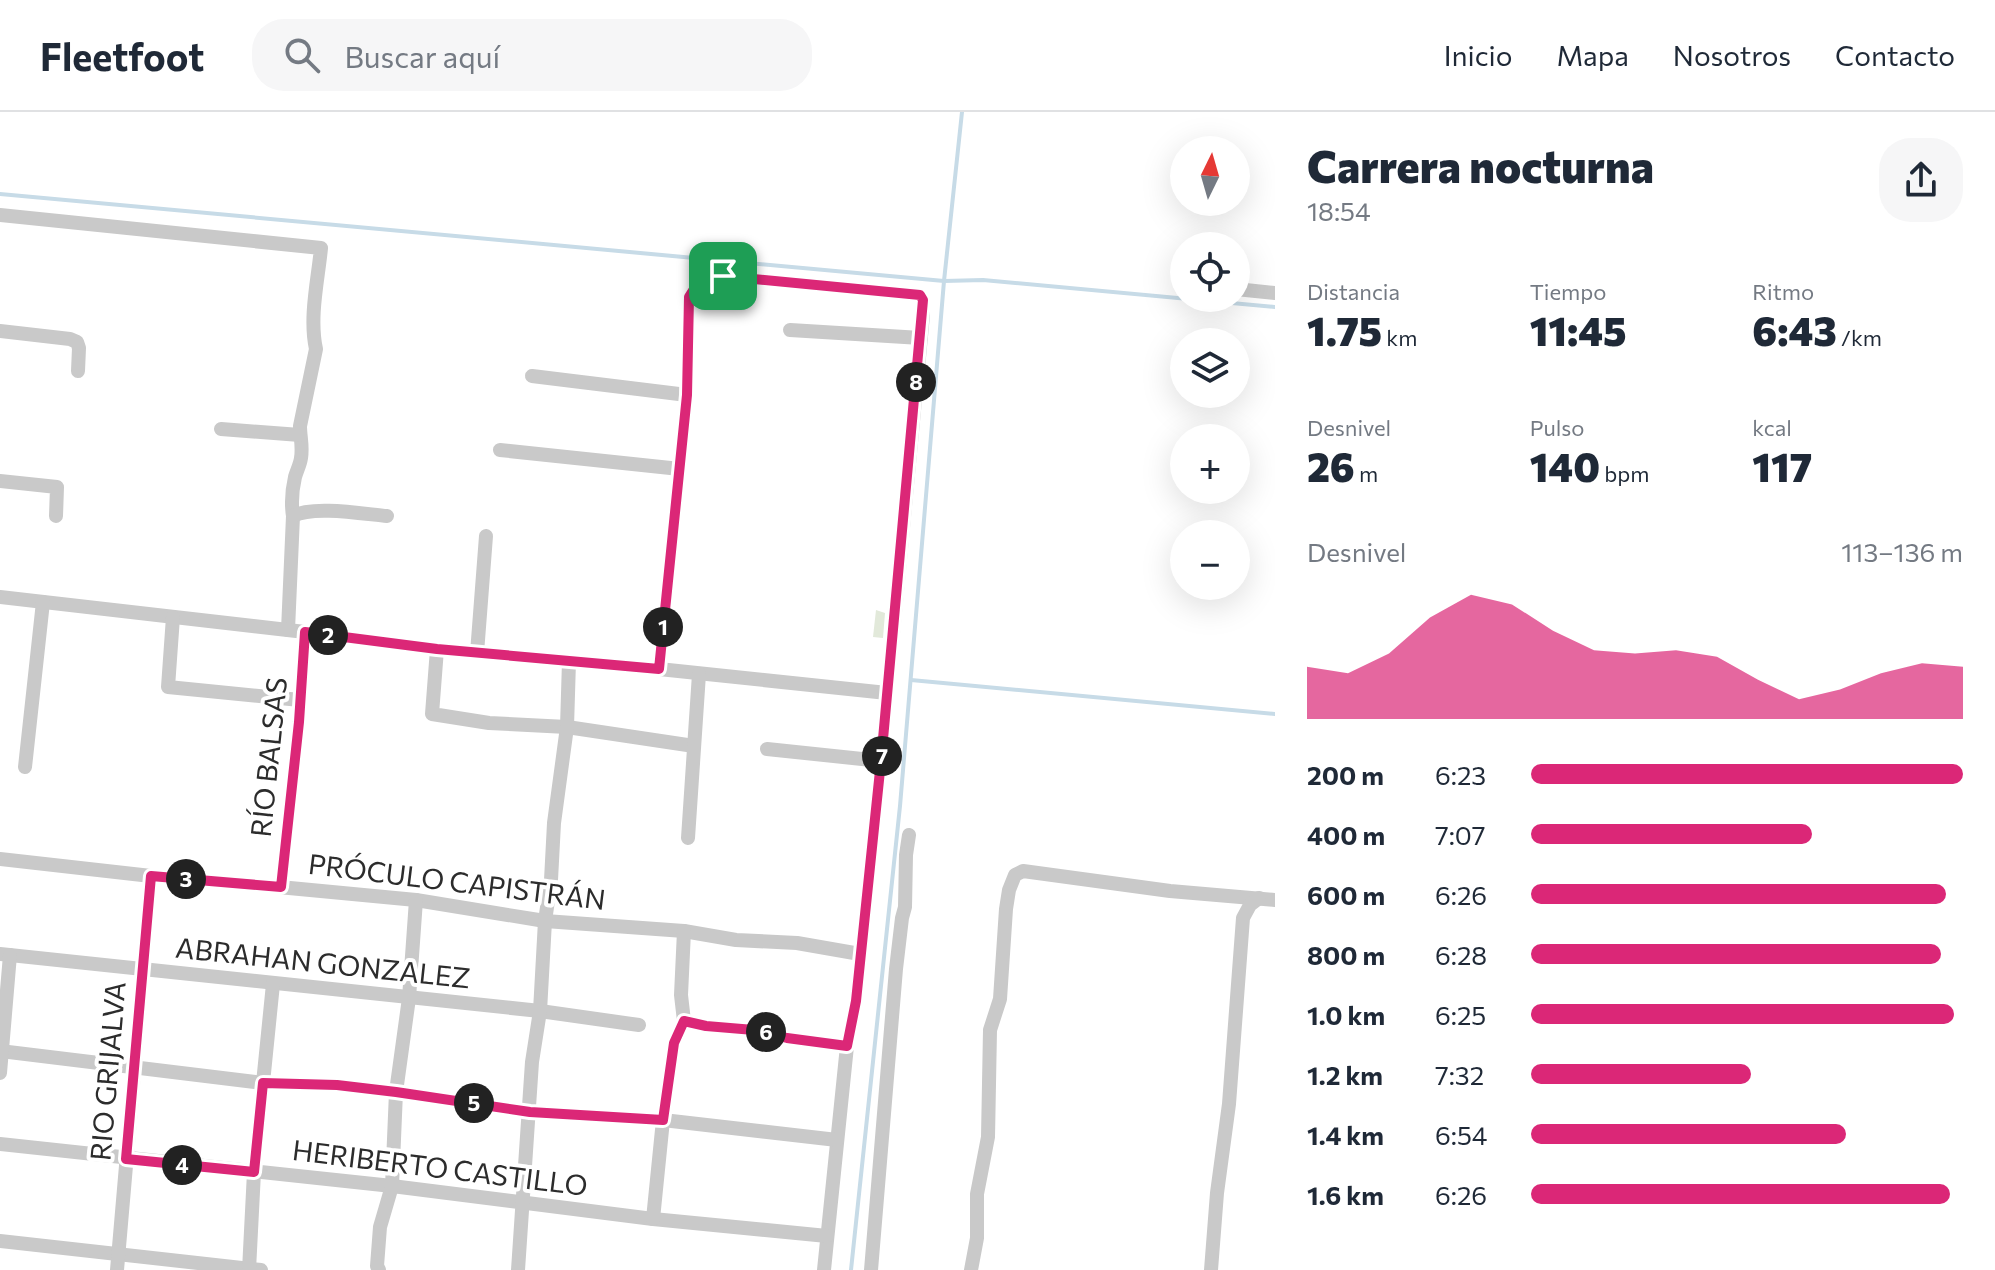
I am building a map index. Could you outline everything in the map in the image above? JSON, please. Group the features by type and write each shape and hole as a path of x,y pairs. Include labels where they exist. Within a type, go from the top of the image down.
{"street":[{"path":"0,215 321,248 315,298 316,349 300,426 303,442 301,462 295,475 291,503 288,630"},
{"path":"659,669 687,395 689,297 695,287 705,278 723,276 920,295 923,307 921,338 881,761 824,1270"},
{"path":"1250,290 1275,293"},
{"path":"790,330 921,338"},
{"path":"0,331 77,342 78,371"},
{"path":"532,376 687,395"},
{"path":"221,429 300,435"},
{"path":"500,450 680,469"},
{"path":"0,481 57,487 56,516"},
{"path":"293,516 319,510 387,516"},
{"path":"477,653 486,536"},
{"path":"0,597 437,649 887,693"},
{"path":"25,767 43,602"},
{"path":"173,617 168,687 300,700"},
{"name":"RÍO BALSAS","path":"281,887 305,632"},
{"path":"437,649 432,714 489,723 567,727 694,746"},
{"path":"518,1270 532,1062 540,1011 554,823 567,727 569,661"},
{"path":"688,838 699,674"},
{"path":"767,749 881,761"},
{"path":"871,1270 909,835"},
{"name":"PRÓCULO CAPISTRÁN","path":"0,859 416,900 545,921 684,931 736,940 797,943 860,954"},
{"path":"971,1270 977,1238 977,1194 988,1137 990,1030 1000,999 1006,909 1015,875 1023,871 1170,891 1275,900"},
{"name":"RIO GRIJALVA","path":"117,1270 151,876"},
{"path":"1211,1270 1229,1104 1243,918 1250,905 1259,898"},
{"path":"379,1270 380,1227 392,1186 396,1092 409,998 416,900"},
{"path":"653,1219 674,1043 684,1021 681,995 684,931"},
{"path":"0,1073 5,955"},
{"name":"ABRAHAN GONZALEZ","path":"5,955 540,1011 639,1025"},
{"path":"0,1241 253,1269 254,1172 273,984"},
{"path":"684,1021 847,1046"},
{"path":"1,1051 263,1083 337,1085 530,1112 663,1120 837,1140"},
{"name":"HERIBERTO CASTILLO","path":"0,1144 827,1236"}],"green space":[{"path":"876,610 885,613 883,638 873,637"}],"waterway":[{"path":"851,1270 900,806 944,281 962,112"},
{"path":"0,194 944,281 983,280 1275,307"},
{"path":"911,680 1275,714"}],"route":[{"path":"723,276 920,295 923,300 881,761 856,1001 847,1046 684,1021 674,1043 663,1120 530,1112 337,1085 263,1083 254,1172 126,1159 151,876 281,887 299,722 305,632 437,649 659,669 687,395 689,297 705,278 723,276"}]}
